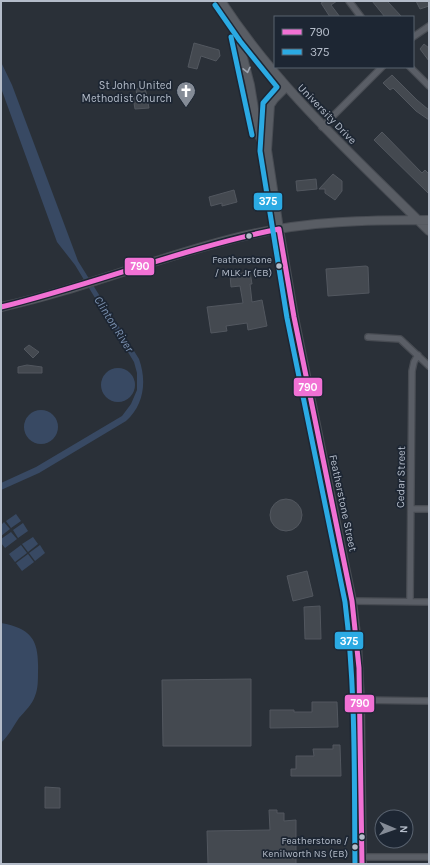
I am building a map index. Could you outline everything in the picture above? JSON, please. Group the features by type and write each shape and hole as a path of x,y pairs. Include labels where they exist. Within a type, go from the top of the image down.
{"street":[{"name":"University Drive","path":"221,1 233,19 286,87 322,127 429,232"},
{"path":"349,1 360,16"},
{"name":"Featherstone Street","path":"233,19 250,85 258,133 267,150"},
{"path":"414,36 429,26"},
{"path":"322,127 381,68"},
{"path":"411,68 429,86"},
{"name":"Featherstone Street","path":"286,87 270,105 267,150 295,324 352,601 358,651 360,700 362,860"},
{"path":"1,307 209,245 279,229 342,221 429,220"},
{"path":"368,337 400,339 429,366"},
{"name":"Cedar Street","path":"410,601 412,371 414,362 418,355"},
{"path":"411,509 429,509"},
{"path":"352,601 429,602"},
{"path":"360,700 429,701"},
{"path":"362,860 429,857"}],"water":[{"name":"Clinton River","path":"1,62 12,85 78,261 139,359 143,376 143,384 137,408 126,421 39,473 1,490 1,483 36,467 122,416 131,404 137,390 137,373 134,362 75,265 57,242 1,88"},
{"path":"115,368 121,368 130,373 134,379 134,391 130,397 121,402 115,402 106,397 101,388 101,382 106,373"},
{"path":"41,410 53,415 58,427 53,439 41,444 29,439 24,427 29,415"},
{"path":"16,514 21,521 11,528 6,521"},
{"path":"4,522 10,529 1,536 1,525"},
{"path":"23,523 28,531 18,538 13,530"},
{"path":"11,532 17,539 5,548 1,543 1,539"},
{"path":"33,537 38,544 28,552 22,544"},
{"path":"21,545 27,553 15,562 9,554"},
{"path":"40,545 45,553 35,561 29,553"},
{"path":"28,554 34,562 22,571 16,563"},
{"path":"1,623 20,629 32,638 37,652 38,684 34,699 1,743"}],"building":[{"path":"325,1 337,1 331,5 339,16 329,16 321,3"},
{"path":"372,1 387,1 401,16 384,16"},
{"path":"416,1 429,1 429,6 420,9"},
{"path":"194,43 219,50 220,56 216,61 201,56 197,69 188,67"},
{"path":"424,44 429,48 429,61 420,49"},
{"path":"392,75 429,110 429,120 416,111 393,88 390,90 383,83"},
{"path":"145,87 149,108 135,109 133,97 137,97 136,89"},
{"path":"382,132 422,173 425,170 429,174 429,194 374,140"},
{"path":"333,174 342,181 342,191 335,200 325,193 325,189 319,189"},
{"path":"316,179 317,189 297,191 296,181"},
{"path":"234,190 237,202 222,206 222,203 211,206 209,197"},
{"path":"368,267 369,293 328,296 326,269"},
{"path":"250,272 252,302 262,300 267,326 248,330 247,323 226,326 227,331 211,333 207,307 243,303 240,286 231,287 230,275"},
{"path":"29,345 39,352 33,358 24,349"},
{"path":"27,365 42,367 42,373 18,373 18,367"},
{"path":"283,499 289,499 298,503 302,515 298,527 289,531 283,531 274,527 270,518 270,512 274,503"},
{"path":"307,571 313,596 293,601 287,576"},
{"path":"320,606 321,639 305,639 304,607"},
{"path":"251,679 251,746 163,746 162,680"},
{"path":"312,702 337,702 338,727 270,728 270,710 312,712"},
{"path":"333,745 340,745 341,776 291,776 291,769 296,769 296,756 314,756 313,749 333,749"},
{"path":"45,787 60,788 60,808 45,808"},
{"path":"269,810 277,810 277,813 284,813 284,821 296,820 296,864 208,864 207,831 270,830"}],"transit line":[{"name":"375","path":"215,5 240,41 277,87 263,103 260,151 287,318 345,602 349,635 353,700 355,864"},
{"name":"375","path":"231,37 252,135"},
{"name":"790","path":"279,229 294,317 352,601 359,668 362,864"},
{"name":"790","path":"1,307 71,288 209,246 279,229"}],"place":[{"name":"St John United Methodist Church","path":"186,108"},
{"name":"Featherstone / MLK Jr (EB)","path":"279,266"},
{"name":"Featherstone / Kenilworth NS (EB)","path":"355,847"}]}
